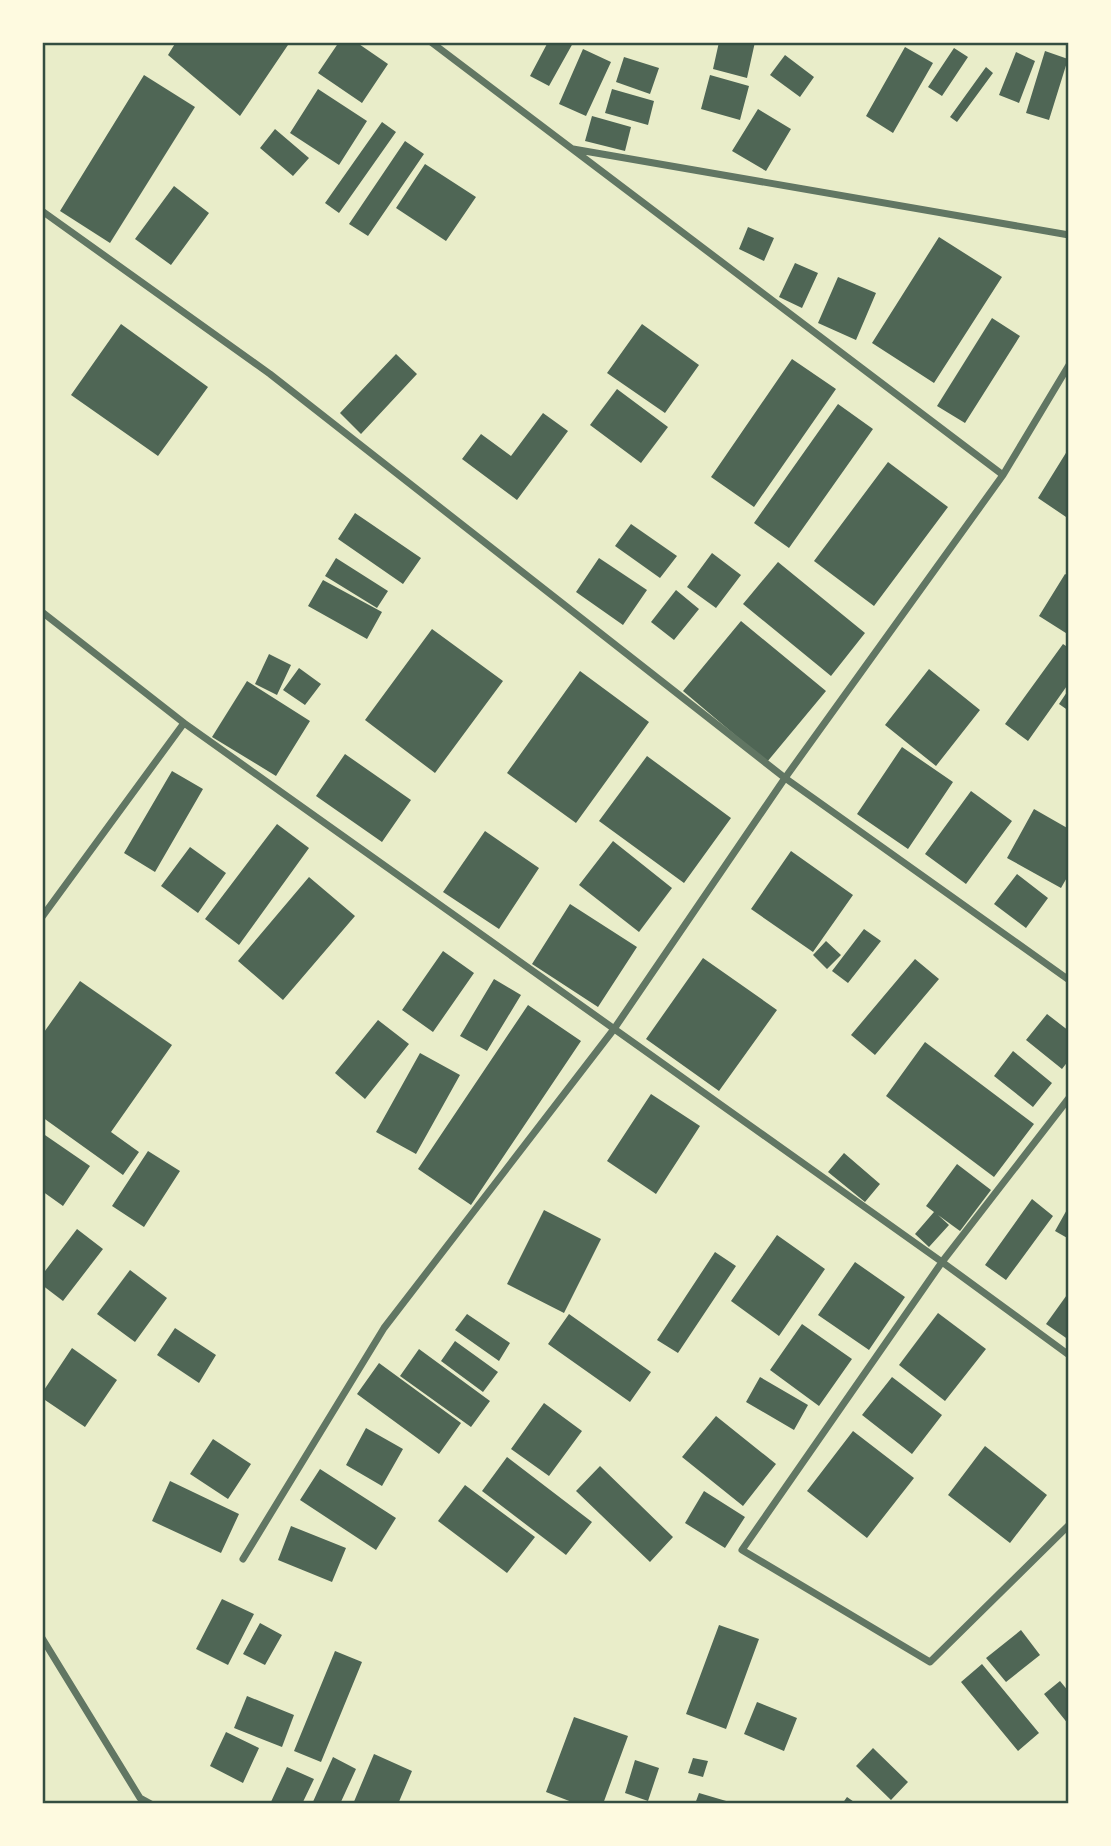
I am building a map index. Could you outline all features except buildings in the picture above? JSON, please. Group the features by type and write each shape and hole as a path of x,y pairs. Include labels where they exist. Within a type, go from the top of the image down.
{"street":[{"path":"431,42 1003,475"},
{"path":"572,148 1069,235"},
{"path":"42,211 270,374 785,778 1069,980"},
{"path":"243,1559 384,1328 614,1029 785,778 1003,475 1069,365"},
{"path":"42,612 184,723 1069,1355"},
{"path":"42,917 184,723"},
{"path":"1069,1098 942,1262 742,1550 930,1662 1069,1525"},
{"path":"42,1638 140,1798 151,1804"}]}
